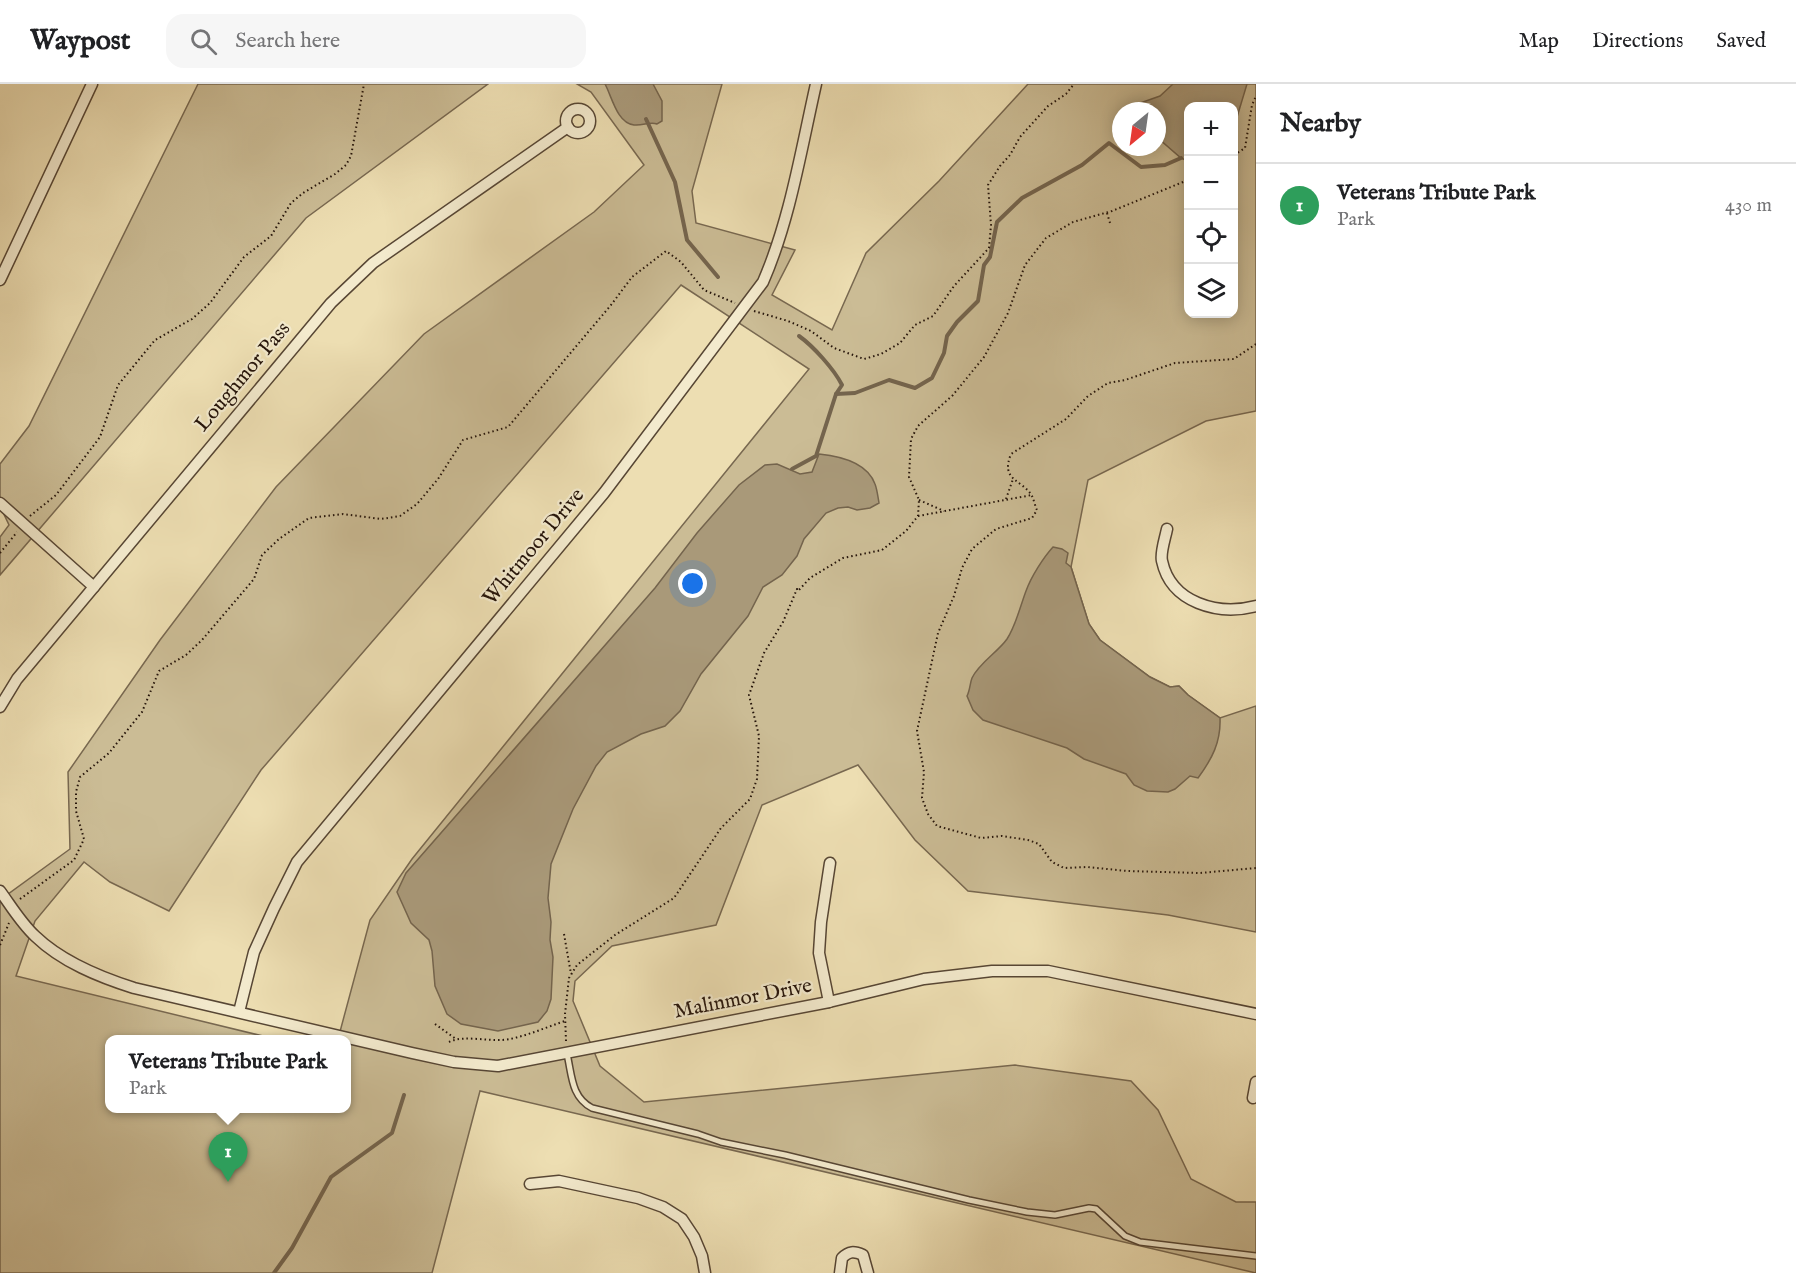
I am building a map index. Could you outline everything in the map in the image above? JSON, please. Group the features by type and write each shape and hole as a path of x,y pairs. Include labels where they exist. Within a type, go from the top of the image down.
{"street":[{"path":"0,280 92,84"},
{"name":"Whitmoor Drive","path":"239,1012 254,952 273,908 297,862 604,493 763,282 775,255 816,84"},
{"name":"Loughmor Pass","path":"0,707 17,679 331,303 373,263 568,127"},
{"path":"0,503 94,587"},
{"path":"1167,530 1161,559 1171,585 1191,601 1217,610 1256,606"},
{"path":"829,1002 819,953 820,922 830,863"},
{"path":"0,891 35,936 88,972 134,988 239,1012"},
{"name":"Malinmor Drive","path":"351,1038 454,1062 498,1066 829,1002 924,979 992,970 1048,971 1256,1014"},
{"name":"Malinmor Drive","path":"239,1012 338,1035"},
{"path":"1254,1098 1256,1082"},
{"path":"530,1184 559,1181 638,1198 663,1207 682,1219 694,1237 702,1256 705,1273"},
{"path":"840,1273 842,1258 848,1252 856,1251 863,1255 868,1273"}],"lane":[{"path":"567,1053 577,1097 592,1108 732,1144 1027,1212 1055,1215 1089,1208 1095,1209 1125,1236 1140,1242 1256,1256"}],"path":[{"path":"0,553 34,511 56,495 100,437 118,385 155,340 192,320 204,309 244,257 271,236 291,204 346,165 351,156 364,84"},
{"path":"0,945 17,900 74,860 84,840 76,811 76,792 80,777 109,753 142,712 159,671 186,655 202,640 254,579 262,555 279,539 309,518 343,514 381,519 400,516 417,504 438,479 463,440 508,427 632,277 666,251 681,262 704,290 745,308 788,321 811,331 834,348 864,359 881,354 900,343 915,324 933,316 954,286 988,248 991,225 988,185 1020,137 1048,106 1066,94 1074,84"},
{"path":"1238,152 1245,148 1252,105 1256,96"},
{"path":"567,1053 565,1021 571,974 577,965 615,936 674,898 721,828 750,799 757,779 759,736 748,695 764,653 783,622 797,589 798,591 810,579 843,558 882,550 906,531 918,516 919,500 909,477 911,439 918,426 953,395 984,357 1008,313 1025,265 1046,238 1073,222 1107,213 1184,182"},
{"path":"1107,213 1110,223"},
{"path":"1256,344 1234,359 1175,363 1125,380 1108,383 1088,396 1066,419 1011,454 1008,462 1009,473 1032,495 1037,510 1032,518 996,529 972,549 962,568 954,596 938,633 917,731 924,772 922,798 928,814 937,825 981,838 1002,836 1028,840 1039,844 1052,862 1064,868 1087,867 1127,871 1200,873 1256,868"},
{"path":"1006,499 1013,479"},
{"path":"918,516 1032,495"},
{"path":"919,500 944,511"},
{"path":"564,934 571,974"},
{"path":"449,1042 456,1039 483,1041 509,1039 565,1021"},
{"path":"435,1024 456,1039"}],"shaded area":[{"path":"198,84 488,84 306,218 0,575 0,537 9,525 0,506 0,464 29,426"},
{"path":"577,84 722,84 692,191 696,223 795,250 772,295 832,330 866,253 939,181 1028,84 1256,84 1256,411 1206,421 1088,480 1071,567 1089,624 1100,640 1150,677 1170,687 1179,686 1220,718 1256,706 1256,932 1168,915 968,891 915,840 858,765 762,805 716,925 612,946 575,981 573,1001 600,1066 644,1102 1015,1065 1131,1081 1158,1110 1191,1179 1236,1202 1256,1202 1256,1273 480,1091 432,1273 0,1273 0,900 70,849 68,772 160,640 276,487 424,334 594,212 644,165 591,92","holes":["681,285 809,369 412,859 370,920 339,1035 351,1035 351,1113 105,1113 105,1035 259,1035 16,976 35,921 84,862 110,882 169,911 261,770"]},
{"path":"605,84 653,84 662,101 662,121 657,124 634,125 623,120"},
{"path":"1173,84 1247,84 1238,114 1238,102 1184,102 1184,159 1166,145 1166,102 1143,102 1160,96"},
{"path":"819,454 835,456 866,470 875,484 879,503 870,508 857,510 848,507 838,508 826,513 804,539 797,556 782,575 763,587 748,616 701,674 680,711 665,726 641,734 607,752 596,766 573,809 551,864 548,898 553,957 551,999 547,1011 538,1022 498,1031 461,1024 447,1014 435,986 429,940 411,923 397,892 406,873 655,588 697,533 739,485 765,465 777,464 800,474 812,472"},
{"path":"1053,547 1068,553 1066,563 1071,567 1089,624 1100,640 1150,677 1170,687 1179,686 1220,718 1215,750 1198,778 1190,776 1168,792 1147,791 1134,785 1126,774 1084,759 1067,748 983,720 973,710 967,696 972,678 979,667 1007,639 1031,580"}],"waterway":[{"path":"646,119 675,182 687,240 718,277"},
{"path":"836,394 855,393 889,380 915,388 932,378 944,353 947,336 978,301 984,265 990,257 997,222 1022,198 1082,165 1109,143 1141,167 1165,165 1181,158"},
{"path":"792,469 816,456 836,394 842,385 823,358 799,336"},
{"path":"274,1273 292,1248 331,1177 392,1133 404,1095"}],"place":[{"name":"Veterans Tribute Park","path":"228,1182"}]}
